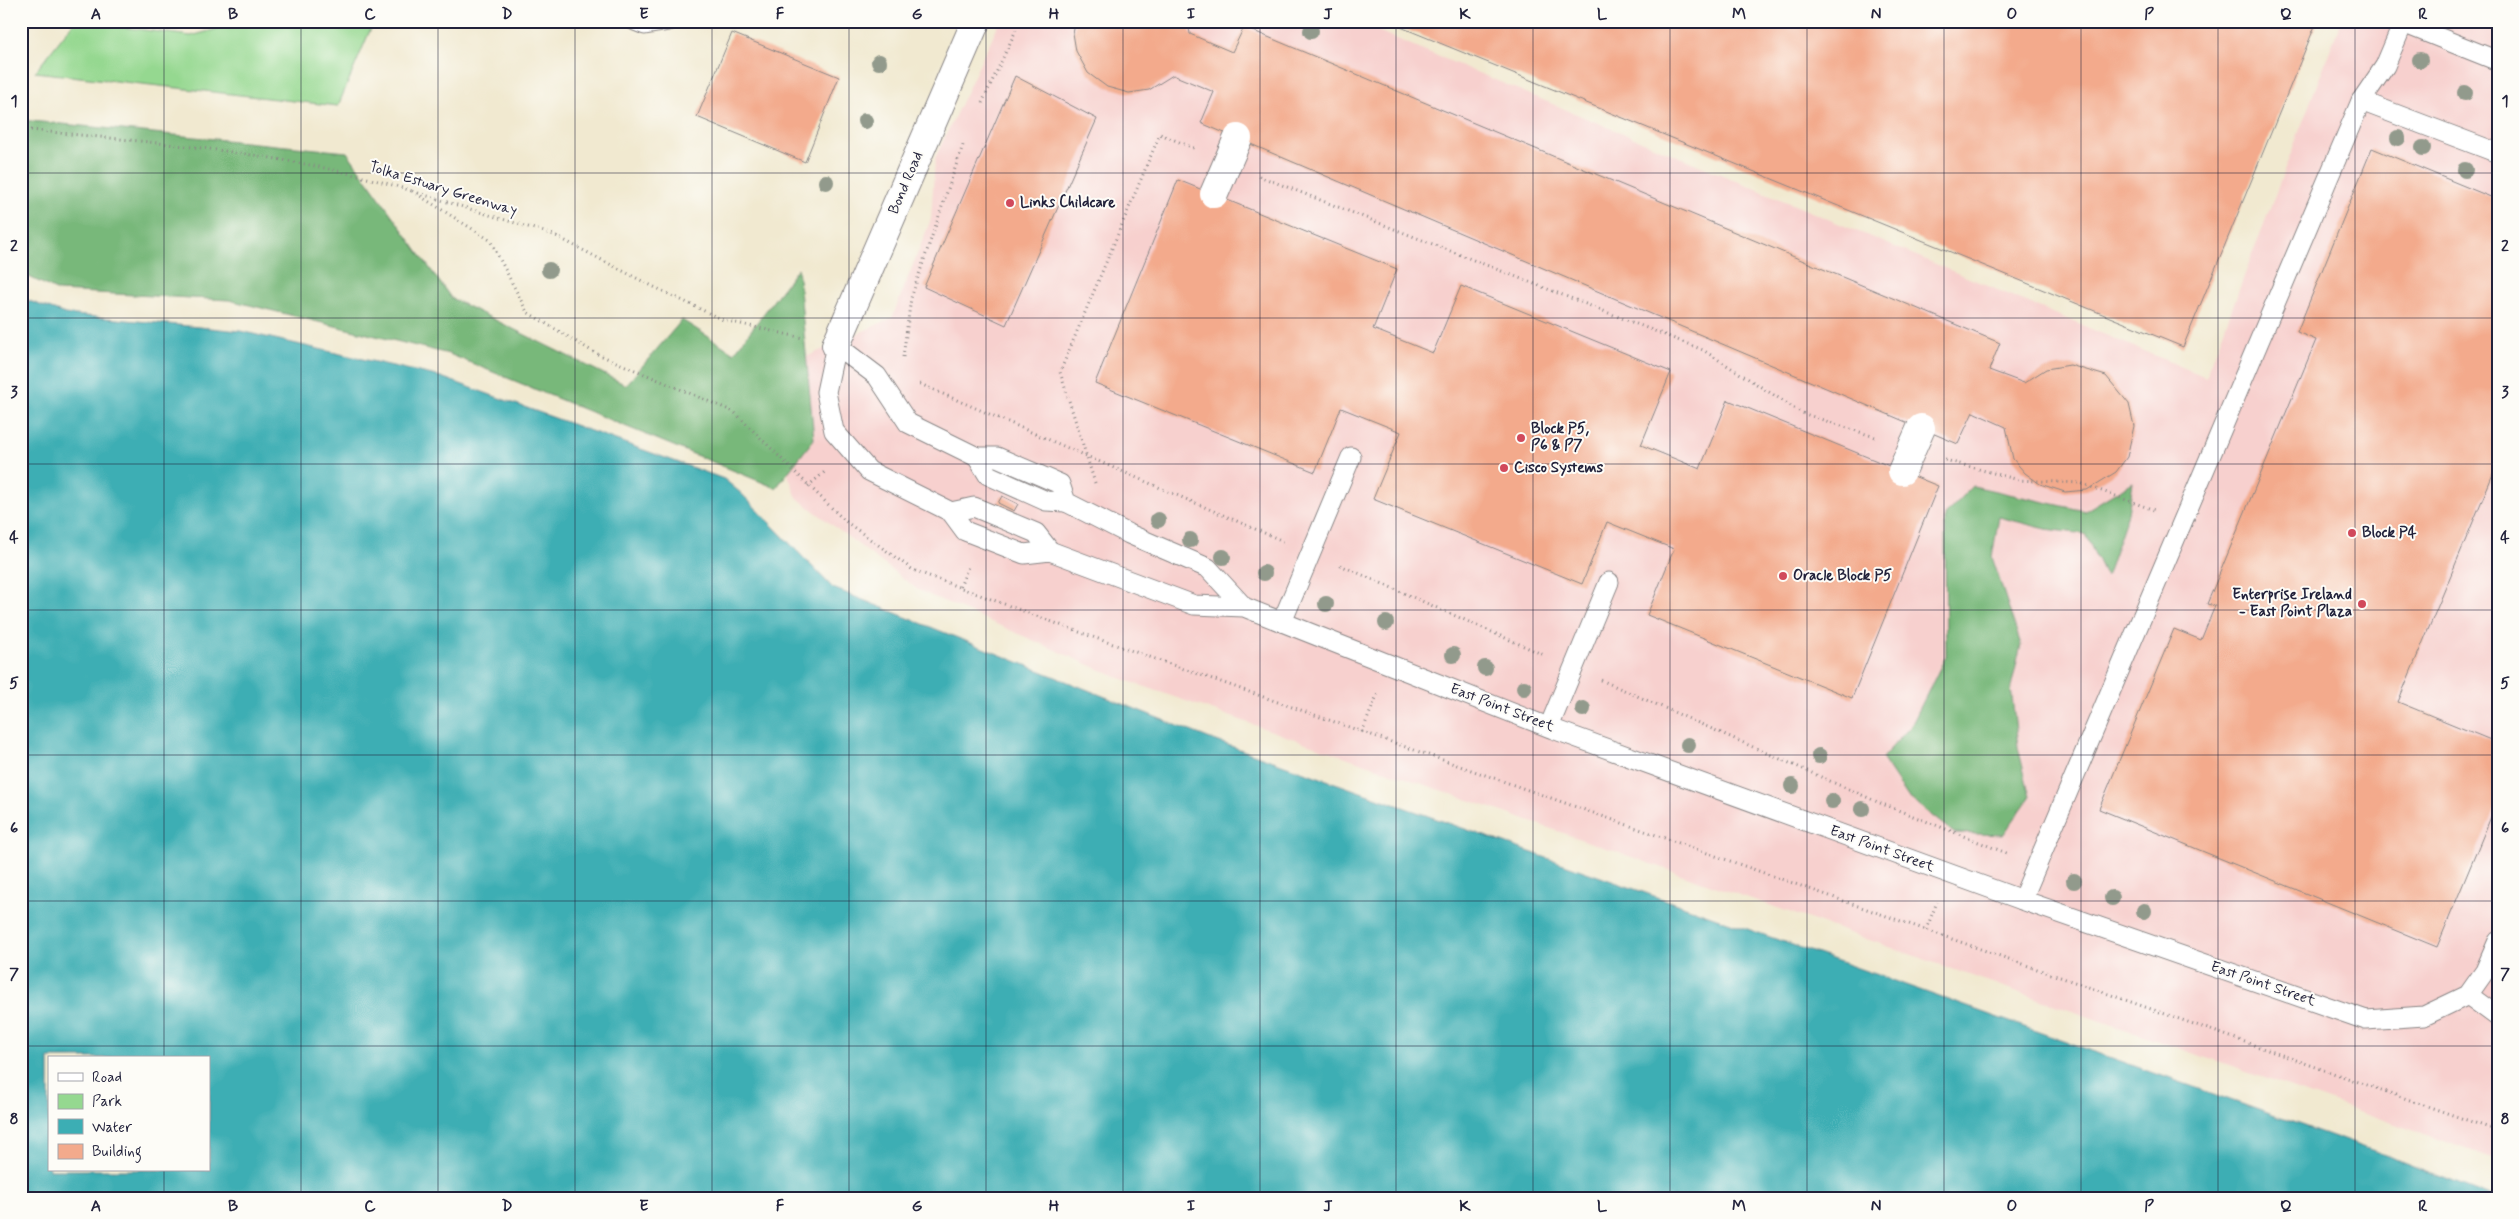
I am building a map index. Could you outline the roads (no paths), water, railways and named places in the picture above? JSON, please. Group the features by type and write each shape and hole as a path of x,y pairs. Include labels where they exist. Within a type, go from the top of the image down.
{"street":[{"name":"Bond Road","path":"836,345 976,21"},
{"path":"1214,194 1238,138"},
{"path":"1902,471 1921,428"}],"lane":[{"path":"635,21 645,25 669,21"},
{"path":"2022,900 2361,101 2385,66 2403,22 2498,61"},
{"path":"2361,101 2498,153"},
{"path":"836,345 877,376 908,423 977,457 997,457 1060,484 1066,502 1208,568 1244,607 1194,605 1050,551 1024,554 965,530 951,512 869,471 834,431 826,392 836,345"},
{"path":"1282,622 1351,457"},
{"path":"951,512 974,507 1036,533 1050,551"},
{"path":"1549,727 1609,582"},
{"name":"East Point Street","path":"1244,607 1549,727 2022,900 2366,1020 2424,1016 2468,995"},
{"path":"2498,941 2485,970 2468,995 2498,1017"}],"water":[{"path":"21,298 65,314 240,331 441,377 724,479 742,494 833,588 1208,738 2380,1153 2495,1198 21,1198"}],"place":[{"name":"Links Childcare","path":"1010,203"},
{"name":"Block P5, P6 & P7","path":"1521,438"},
{"name":"Cisco Systems","path":"1504,468"},
{"name":"Block P4","path":"2352,533"},
{"name":"Oracle Block P5","path":"1783,576"},
{"name":"Enterprise Ireland - East Point Plaza","path":"2362,604"}]}
